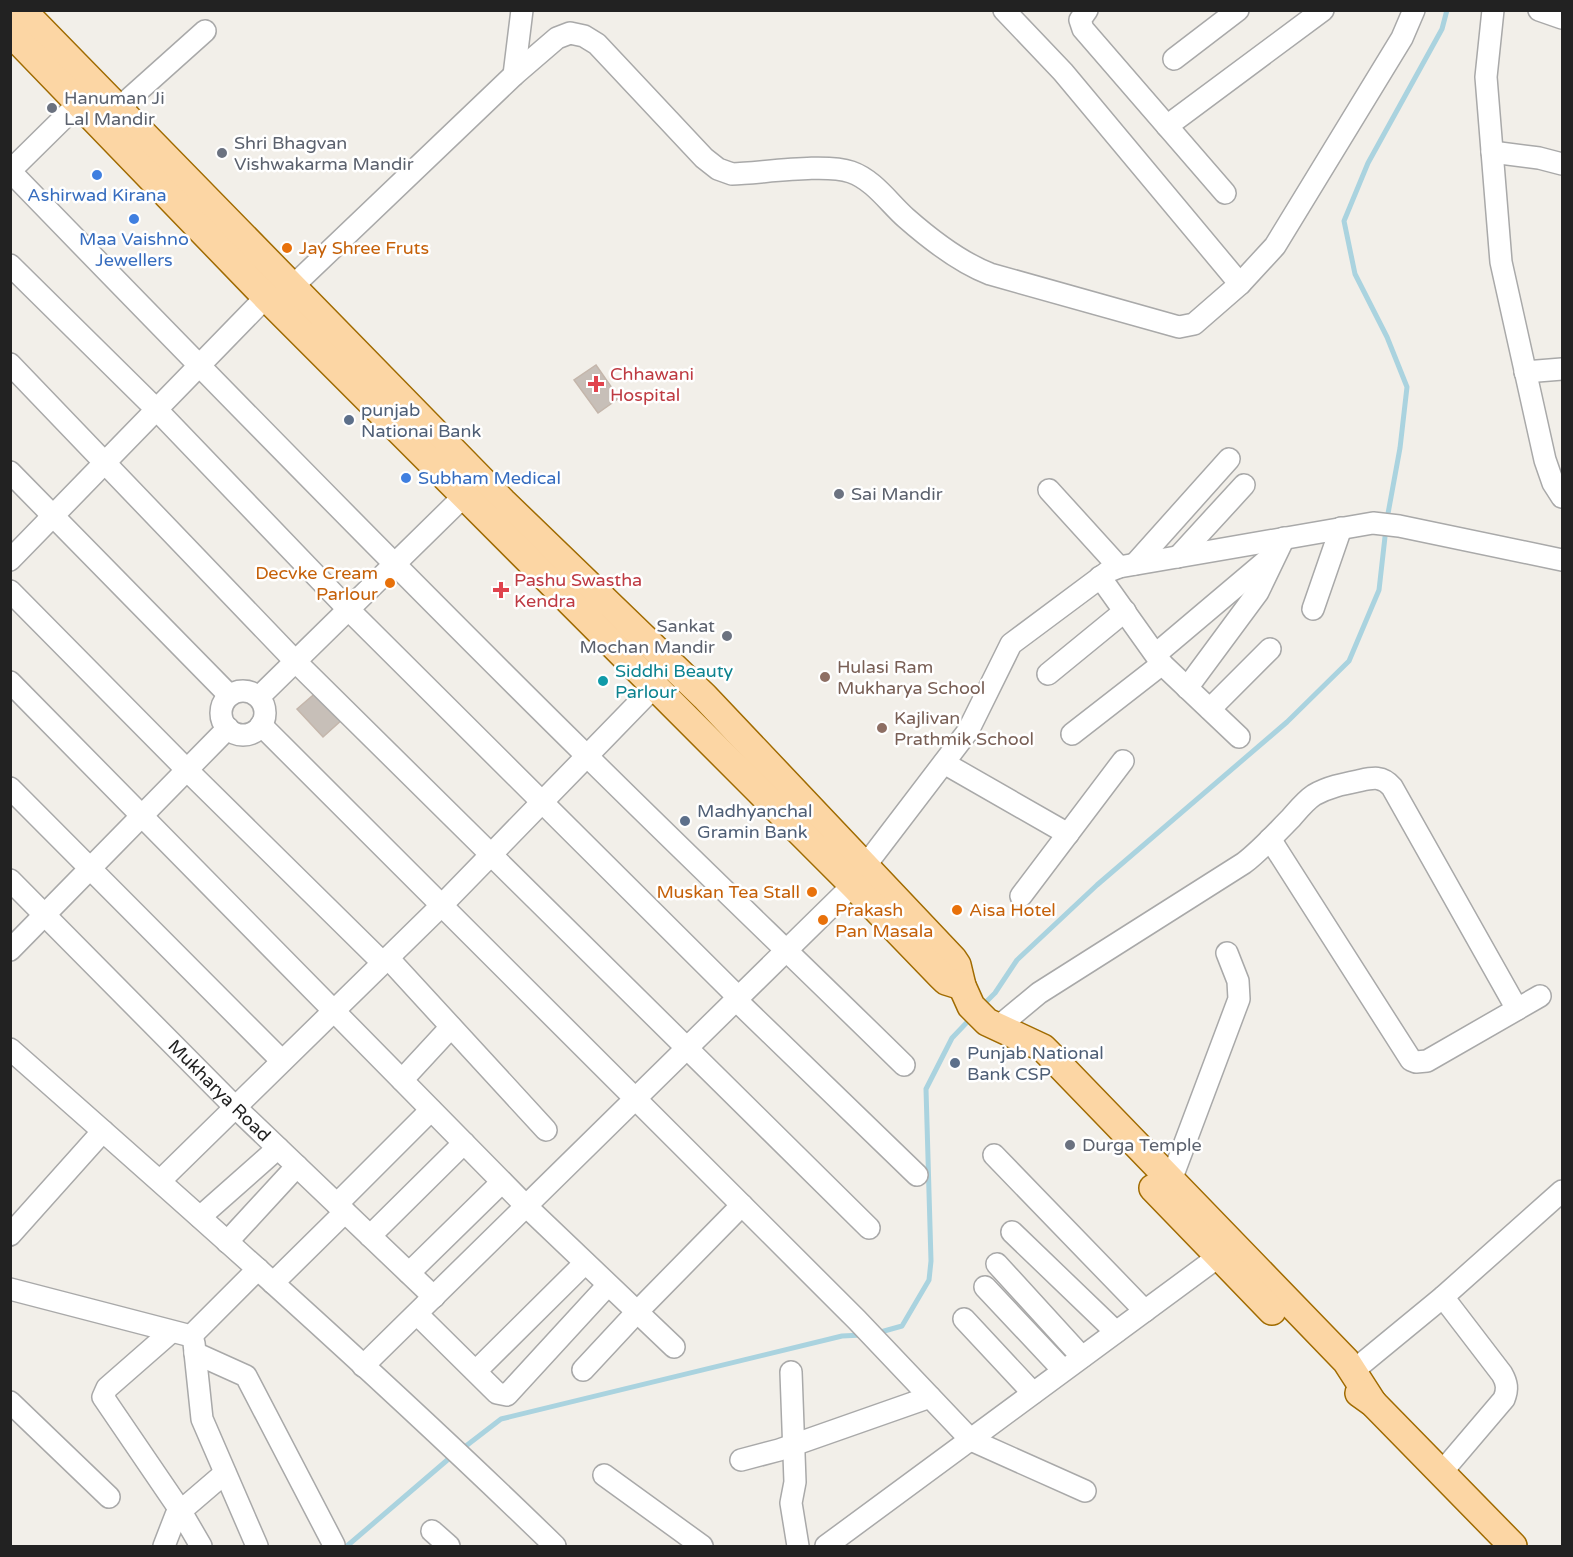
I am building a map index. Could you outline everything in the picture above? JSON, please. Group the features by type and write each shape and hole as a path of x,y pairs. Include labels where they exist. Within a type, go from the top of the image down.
{"main road":[{"path":"22,10 503,502 705,697 859,875 946,981 986,1015 1040,1067 1218,1257 1336,1375 1373,1403 1513,1546"},
{"path":"10,32 266,297 655,686 859,875"},
{"path":"986,1015 1049,1053 1337,1352 1353,1371 1373,1403"}],"street":[{"path":"514,75 522,10"},
{"path":"1004,10 1067,77 1240,284"},
{"path":"1087,10 1080,20 1083,29 1225,192"},
{"path":"1174,58 1238,10"},
{"path":"1167,126 1323,10"},
{"path":"293,286 514,75 557,38 570,33 584,36 597,44 704,158 718,169 732,174 832,168 850,172 867,180 907,219 970,266 990,274 1179,327 1194,324 1240,284 1282,237 1402,38 1414,10"},
{"path":"1493,10 1486,77 1501,262 1545,460 1553,483 1563,497"},
{"path":"1539,10 1563,18"},
{"path":"119,108 205,31"},
{"path":"79,103 11,171 394,564 904,1065"},
{"path":"1492,152 1539,158 1563,164"},
{"path":"10,265 157,410 348,609 917,1175"},
{"path":"10,560 266,297"},
{"path":"10,364 295,661 869,1228"},
{"path":"1525,372 1563,369"},
{"path":"1127,566 1229,459"},
{"path":"10,472 229,695"},
{"path":"1178,557 1244,485"},
{"path":"1049,490 1127,566"},
{"path":"259,697 464,496"},
{"path":"363,1366 686,1049 859,875 968,731 1011,644 1100,577 1127,566 1178,557 1281,545 1341,528 1373,523 1399,526 1563,560"},
{"path":"1313,609 1341,528"},
{"path":"1072,734 1159,659 1281,545"},
{"path":"1188,688 1258,592 1281,545"},
{"path":"1100,577 1159,659 1239,737"},
{"path":"10,591 187,770 385,960 451,1027 546,1130"},
{"path":"1047,674 1125,611"},
{"path":"1210,709 1270,649"},
{"path":"10,682 502,1182 674,1347"},
{"path":"160,1181 442,905 655,686"},
{"path":"245,691 259,697 263,703 265,718 256,730 242,735 228,728 222,715 222,707 229,695 245,691"},
{"path":"261,725 857,1320 971,1440 1085,1491"},
{"path":"10,950 228,728"},
{"path":"1021,896 1123,761"},
{"path":"944,763 1068,834"},
{"path":"986,1015 1039,993 1244,863 1308,800 1325,789 1371,778 1387,781 1517,1009"},
{"path":"10,789 282,1061"},
{"path":"1270,839 1411,1060 1427,1061 1540,996"},
{"name":"Mukharya Road","path":"10,880 236,1107 434,1297"},
{"path":"1171,1180 1239,999 1238,981 1227,953"},
{"path":"402,1080 451,1027"},
{"path":"10,1049 266,1276 460,1454 555,1546"},
{"path":"194,1344 341,1208 431,1110"},
{"path":"10,1235 103,1131"},
{"path":"370,1236 464,1143"},
{"path":"200,1217 278,1148"},
{"path":"994,1155 1145,1311"},
{"path":"227,1242 297,1166"},
{"path":"409,1273 502,1182"},
{"path":"1353,1371 1443,1297 1563,1191"},
{"path":"584,1370 637,1312 742,1205"},
{"path":"1012,1232 1116,1332"},
{"path":"826,1546 1218,1257"},
{"path":"476,1371 585,1263"},
{"path":"997,1264 1082,1357"},
{"path":"417,1314 497,1393 502,1395 511,1392 608,1285"},
{"path":"985,1287 1064,1370"},
{"path":"10,1289 187,1336 194,1344 246,1376 333,1545"},
{"path":"1441,1473 1504,1399 1507,1391 1506,1381 1502,1374 1443,1297"},
{"path":"964,1319 1033,1393"},
{"path":"171,1332 107,1388 103,1397 180,1510 201,1546"},
{"path":"194,1344 202,1419 257,1546"},
{"path":"790,1372 786,1447 795,1482 791,1503 798,1546"},
{"path":"741,1460 786,1447 930,1397"},
{"path":"10,1402 109,1497"},
{"path":"164,1546 172,1523 180,1510 225,1473"},
{"path":"604,1475 702,1546"},
{"path":"432,1531 449,1546"}],"building":[{"path":"596,365 619,398 598,413 574,380"},
{"path":"319,690 344,718 323,737 297,709"}],"waterway":[{"path":"1387,519 1400,448 1407,387 1387,337 1355,274 1344,221 1368,163 1442,29 1447,10"},
{"path":"982,1006 995,993 1017,960 1097,885 1287,722 1349,661 1379,590 1386,528"},
{"path":"877,1333 902,1326 929,1280 931,1261 926,1089 952,1038 972,1017"},
{"path":"462,1449 501,1419 842,1336 862,1335"},
{"path":"347,1546 452,1456"}],"place":[{"name":"Hanuman Ji Lal Mandir","path":"52,108"},
{"name":"Shri Bhagvan Vishwakarma Mandir","path":"222,153"},
{"name":"Ashirwad Kirana","path":"97,175"},
{"name":"Maa Vaishno Jewellers","path":"134,219"},
{"name":"Jay Shree Fruts","path":"287,248"},
{"name":"Chhawani Hospital","path":"596,384"},
{"name":"punjab Nationai Bank","path":"349,420"},
{"name":"Subham Medical","path":"406,478"},
{"name":"Sai Mandir","path":"839,494"},
{"name":"Decvke Cream Parlour","path":"390,583"},
{"name":"Pashu Swastha Kendra","path":"501,590"},
{"name":"Sankat Mochan Mandir","path":"727,636"},
{"name":"Hulasi Ram Mukharya School","path":"825,677"},
{"name":"Siddhi Beauty Parlour","path":"603,681"},
{"name":"Kajlivan Prathmik School","path":"882,728"},
{"name":"Madhyanchal Gramin Bank","path":"685,821"},
{"name":"Muskan Tea Stall","path":"812,892"},
{"name":"Aisa Hotel","path":"957,910"},
{"name":"Prakash Pan Masala","path":"823,920"},
{"name":"Punjab National Bank CSP","path":"955,1063"},
{"name":"Durga Temple","path":"1070,1145"}]}
